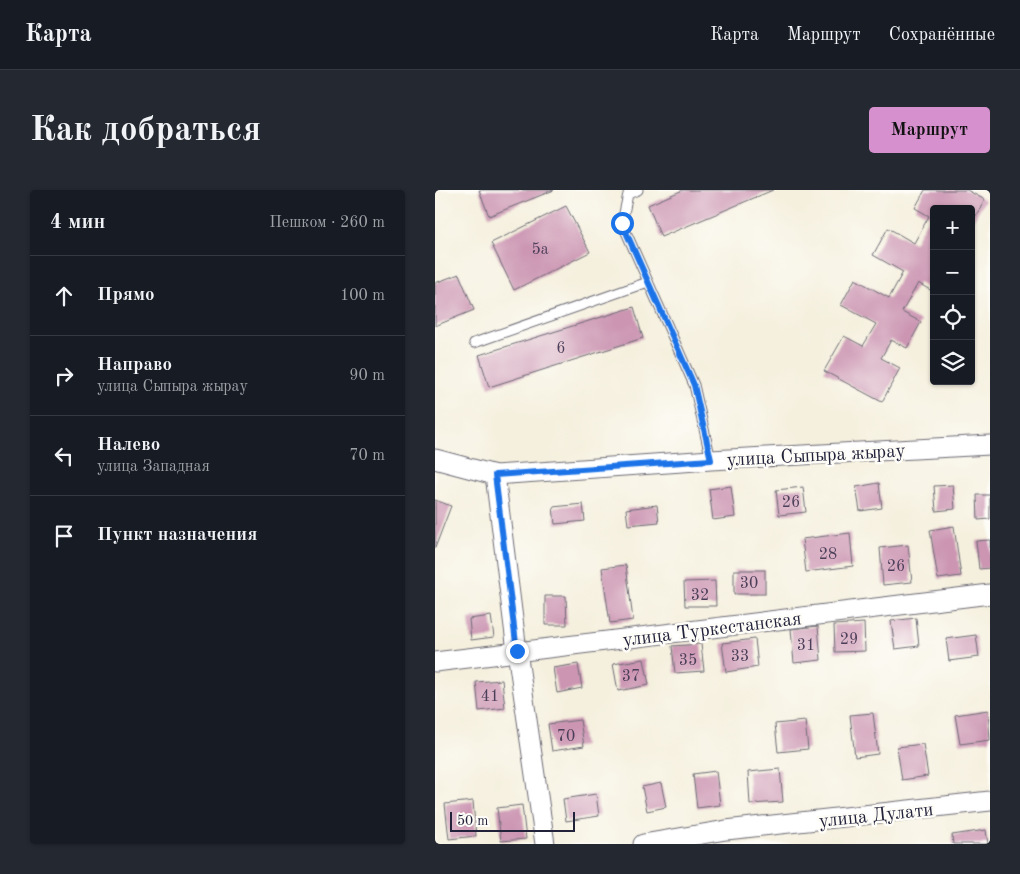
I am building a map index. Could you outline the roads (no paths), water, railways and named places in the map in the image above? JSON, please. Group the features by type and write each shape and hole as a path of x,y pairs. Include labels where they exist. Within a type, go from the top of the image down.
{"street":[{"name":"улица Сыпыра жырау","path":"435,459 495,475 711,460 990,445"},
{"path":"495,475 517,651 545,844"},
{"name":"улица Туркестанская","path":"435,662 990,594"},
{"name":"улица Дулати","path":"643,844 727,837 990,801"}],"lane":[{"path":"638,190 629,192 622,223 694,385 711,460"},
{"path":"474,343 648,282"}]}
